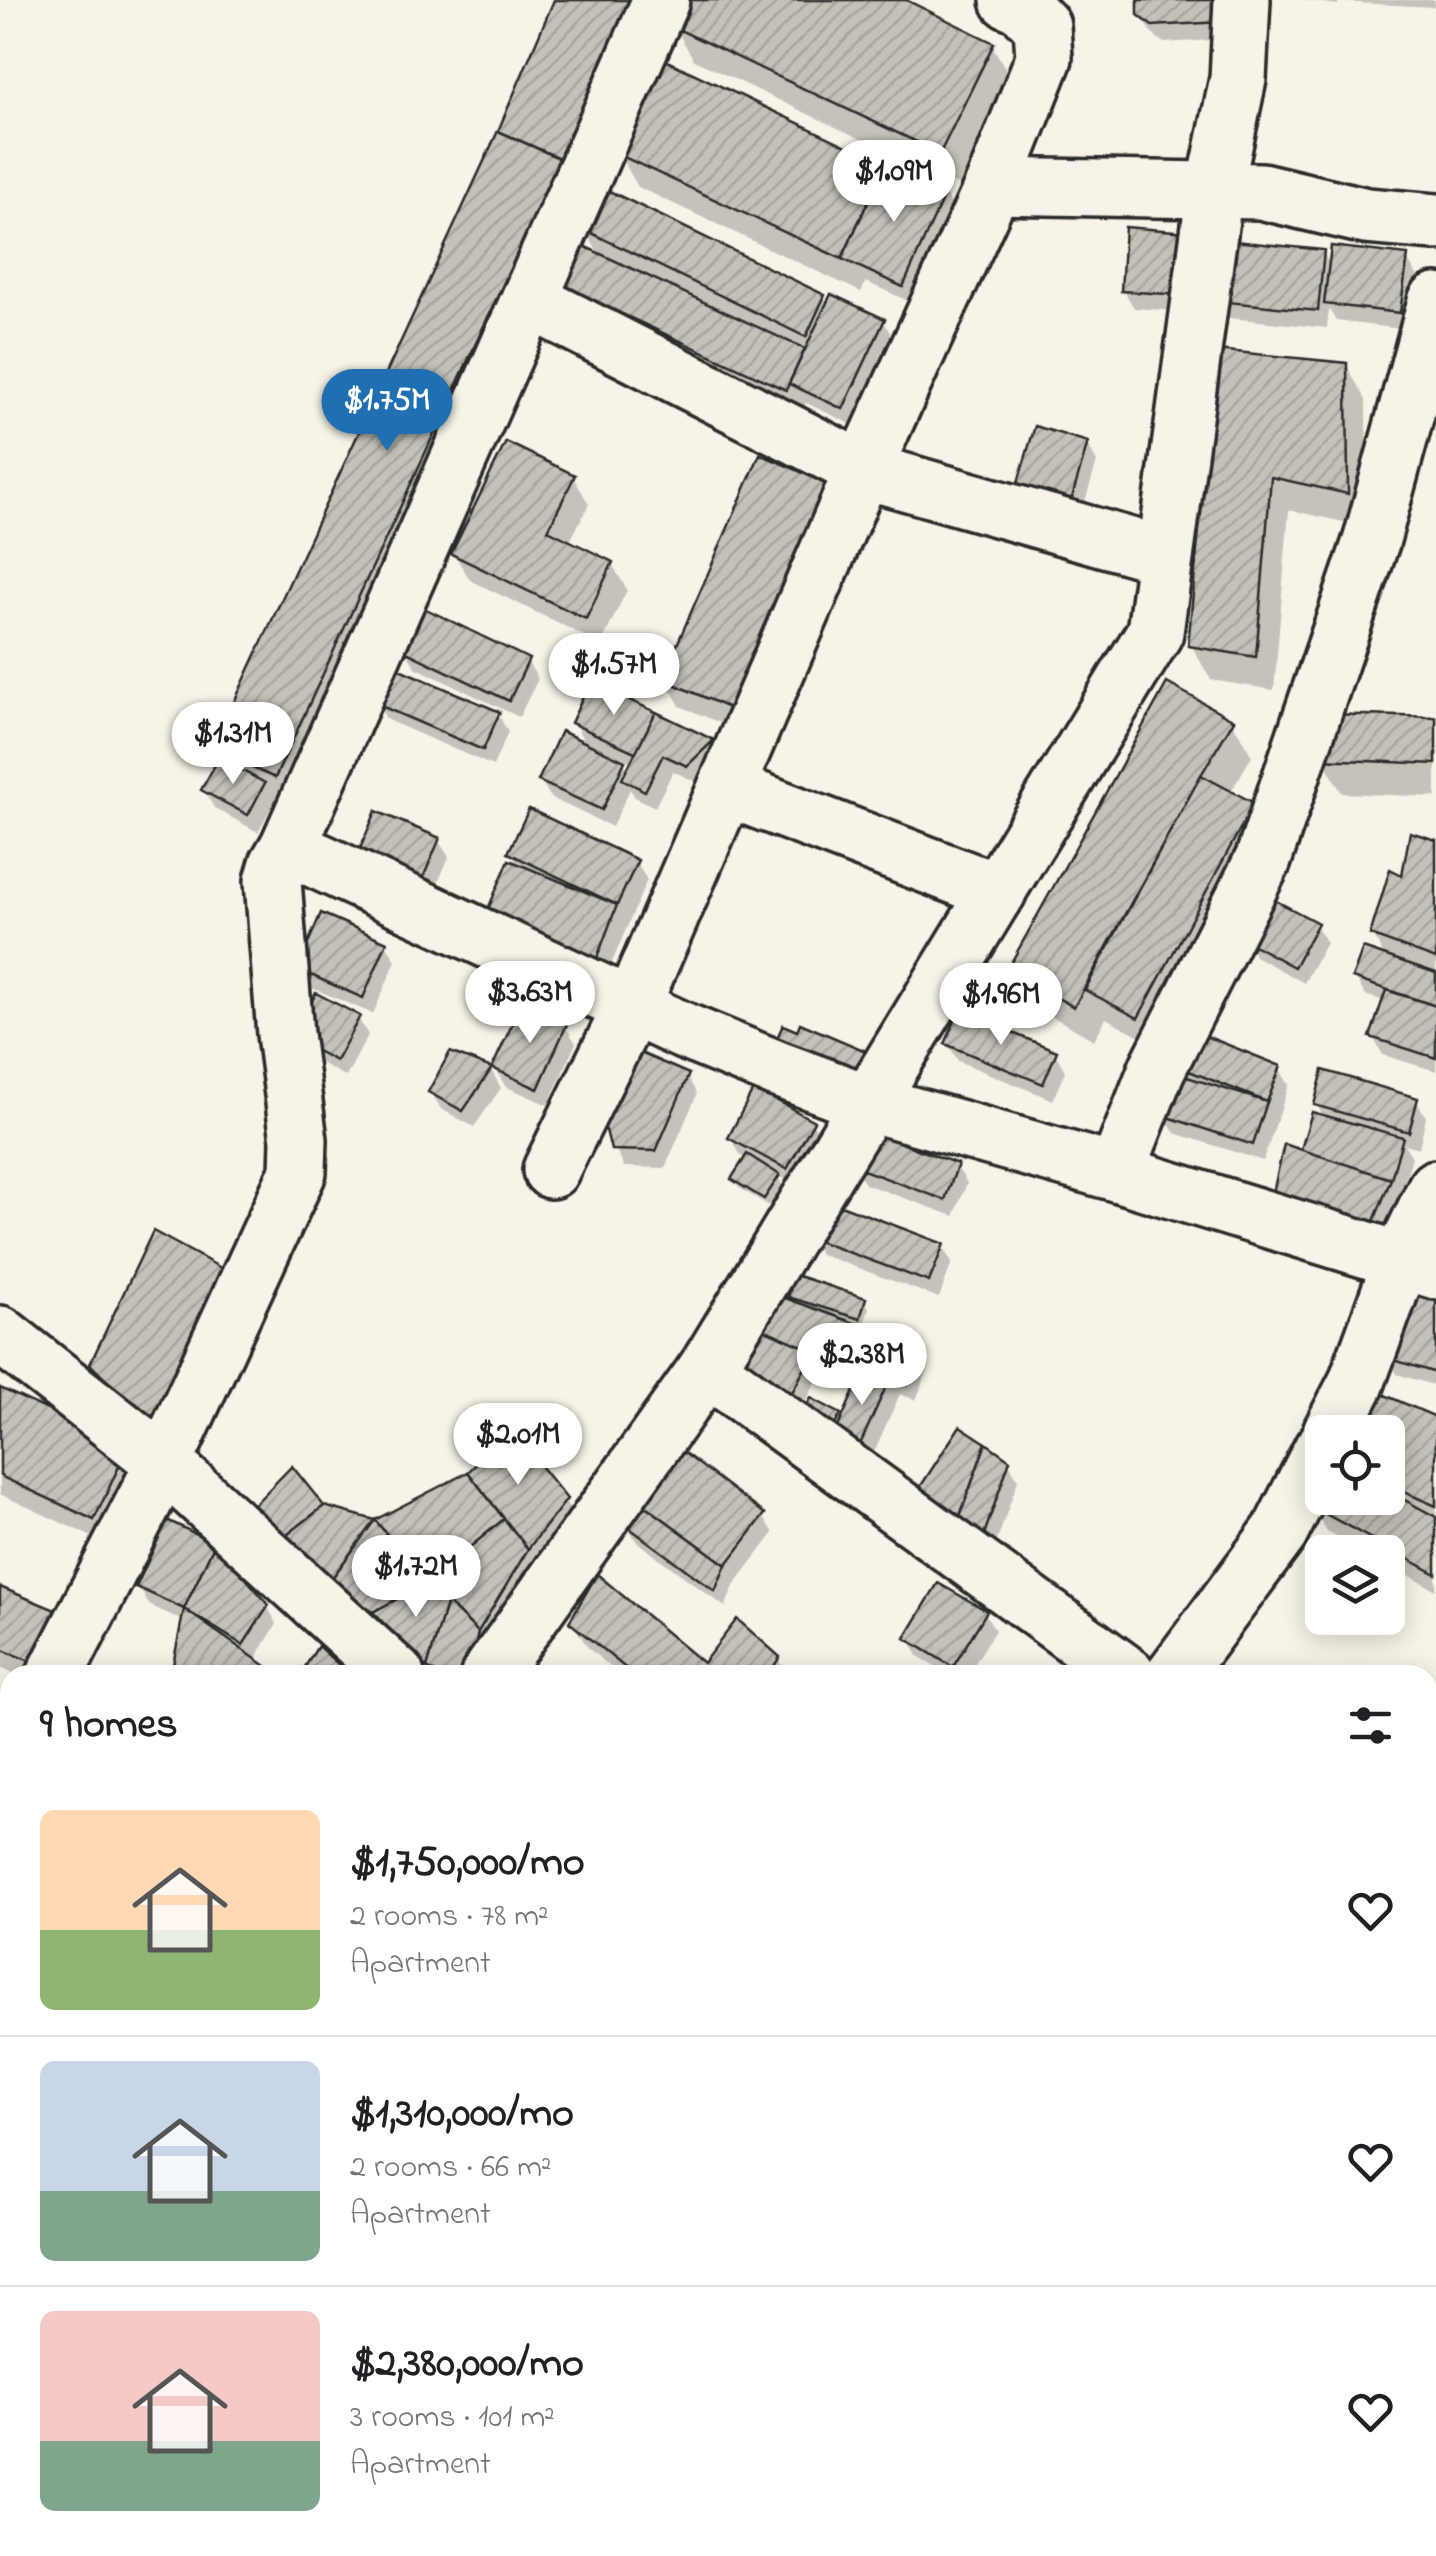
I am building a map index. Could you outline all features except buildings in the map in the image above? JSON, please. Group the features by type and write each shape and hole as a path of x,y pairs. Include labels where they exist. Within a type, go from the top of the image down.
{"street":[{"path":"60,1665 164,1463 298,1172 272,881 278,864 661,0"},
{"path":"550,1170 632,1006 863,470 992,186 1044,58 1042,26 1024,6 1009,0"},
{"path":"496,1665 706,1368 1155,632 1216,189 1238,79 1242,0"},
{"path":"992,186 1261,191 1366,216 1436,222"},
{"path":"528,300 863,470 1165,556"},
{"path":"1116,1173 1157,1068 1263,860 1372,539 1436,302"},
{"path":"726,788 998,892"},
{"path":"288,847 684,1031 777,1069 870,1103 1419,1266"},
{"path":"1340,1415 1419,1266 1436,1188"},
{"path":"0,1334 164,1463 385,1665"},
{"path":"706,1368 1114,1665"},
{"path":"1181,1665 1280,1532 1305,1483"}]}
